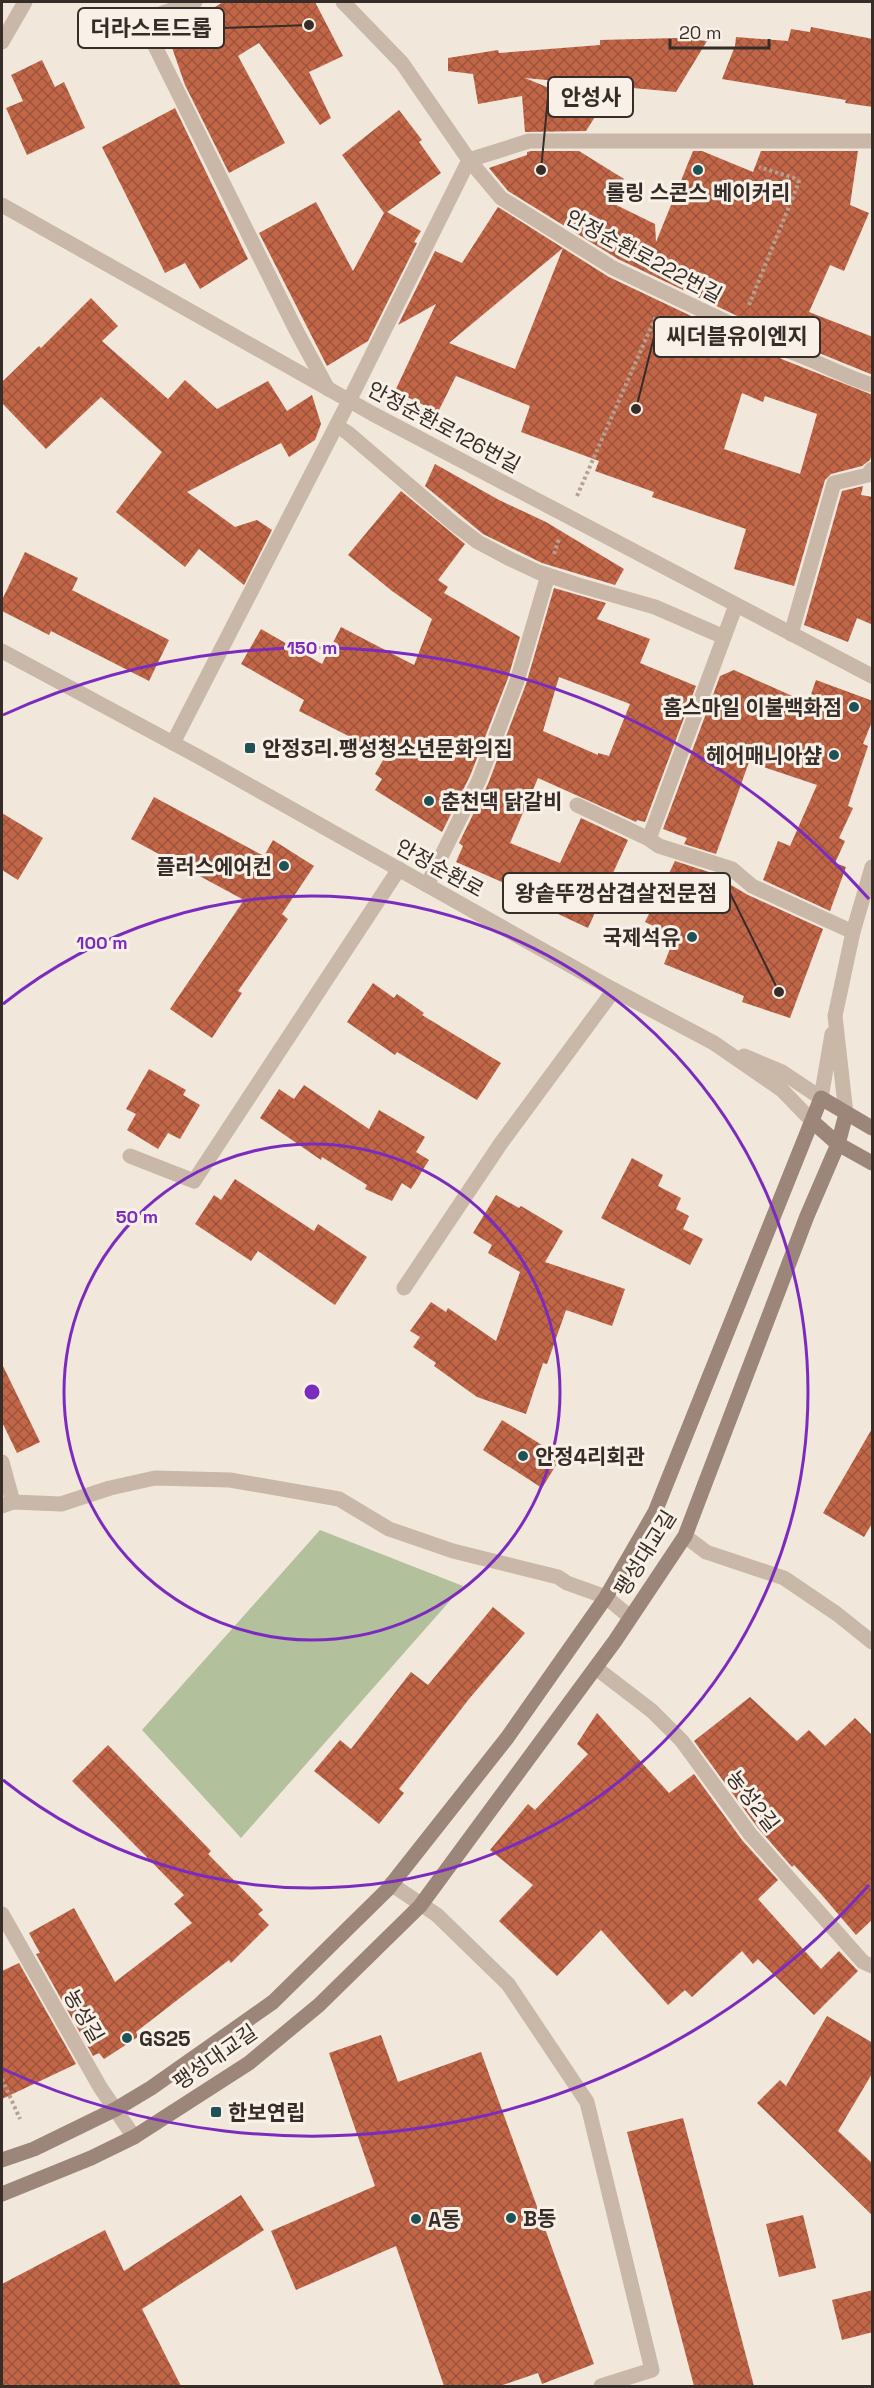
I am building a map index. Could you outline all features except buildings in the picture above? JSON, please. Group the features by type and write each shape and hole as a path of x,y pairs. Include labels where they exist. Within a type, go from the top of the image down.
{"main road":[{"path":"821,1098 873,1128"},
{"name":"팽성대교길","path":"2,2160 34,2149 116,2109 151,2088 273,2002 391,1884 507,1738 606,1597 655,1512 821,1098"},
{"name":"팽성대교길","path":"2,2194 91,2158 134,2137 249,2063 320,2005 420,1906 596,1668 685,1536 807,1216 838,1144 846,1114"},
{"name":"안정순환로","path":"813,1122 838,1144 873,1163"}],"street":[{"path":"2,42 25,2"},
{"path":"195,2 142,20 296,330 328,389"},
{"name":"안정순환로222번길","path":"343,2 402,63 469,160 501,198 613,268 788,351 815,360 846,377 873,385"},
{"path":"173,743 337,426 469,160 529,141 873,141"},
{"name":"안정순환로126번길","path":"2,206 349,401 873,676"},
{"path":"337,426 478,542 548,575 655,607 724,637"},
{"path":"791,634 834,483 868,475 873,469"},
{"path":"427,885 483,769 517,681 548,575"},
{"path":"649,839 736,605"},
{"name":"안정순환로","path":"2,651 173,743 614,990 714,1043 782,1090 813,1122"},
{"path":"577,805 660,846 732,869 752,886 853,932"},
{"path":"714,1043 782,1072 821,1098 853,932 873,867"},
{"path":"130,1156 194,1181 399,869"},
{"path":"404,1288 501,1143 614,990"},
{"path":"835,1016 846,1114"},
{"path":"2,1462 7,1504 61,1503 110,1488 155,1478 230,1480 339,1499 389,1528 453,1551 558,1577 567,1583 606,1597 630,1617"},
{"path":"685,1536 706,1552 784,1578 873,1642"},
{"name":"농성2길","path":"596,1668 652,1711 682,1741 750,1834 863,1962 873,1966"},
{"path":"391,1884 437,1916 508,1984 587,2102 652,2370 601,2386"},
{"name":"농성길","path":"2,1914 100,2087 134,2137"}],"path":[{"path":"740,329 799,182 794,178 744,160 744,141"},
{"path":"548,575 567,516 653,326 664,291"},
{"path":"2,2079 20,2119"}],"green space":[{"path":"320,1530 463,1586 241,1838 142,1730"}],"place":[{"name":"더라스트드롭","path":"309,25"},
{"name":"안성사","path":"541,170"},
{"name":"롤링 스콘스 베이커리","path":"698,170"},
{"name":"씨더블유이엔지","path":"636,409"},
{"name":"홈스마일 이불백화점","path":"854,707"},
{"name":"안정3리.팽성청소년문화의집","path":"250,748"},
{"name":"헤어매니아샾","path":"834,755"},
{"name":"춘천댁 닭갈비","path":"429,801"},
{"name":"플러스에어컨","path":"284,866"},
{"name":"국제석유","path":"692,937"},
{"name":"왕솥뚜껑삼겹살전문점","path":"779,992"},
{"name":"안정4리회관","path":"523,1456"},
{"name":"GS25","path":"127,2038"},
{"name":"한보연립","path":"216,2112"},
{"name":"B동","path":"511,2218"},
{"name":"A동","path":"416,2219"}]}
